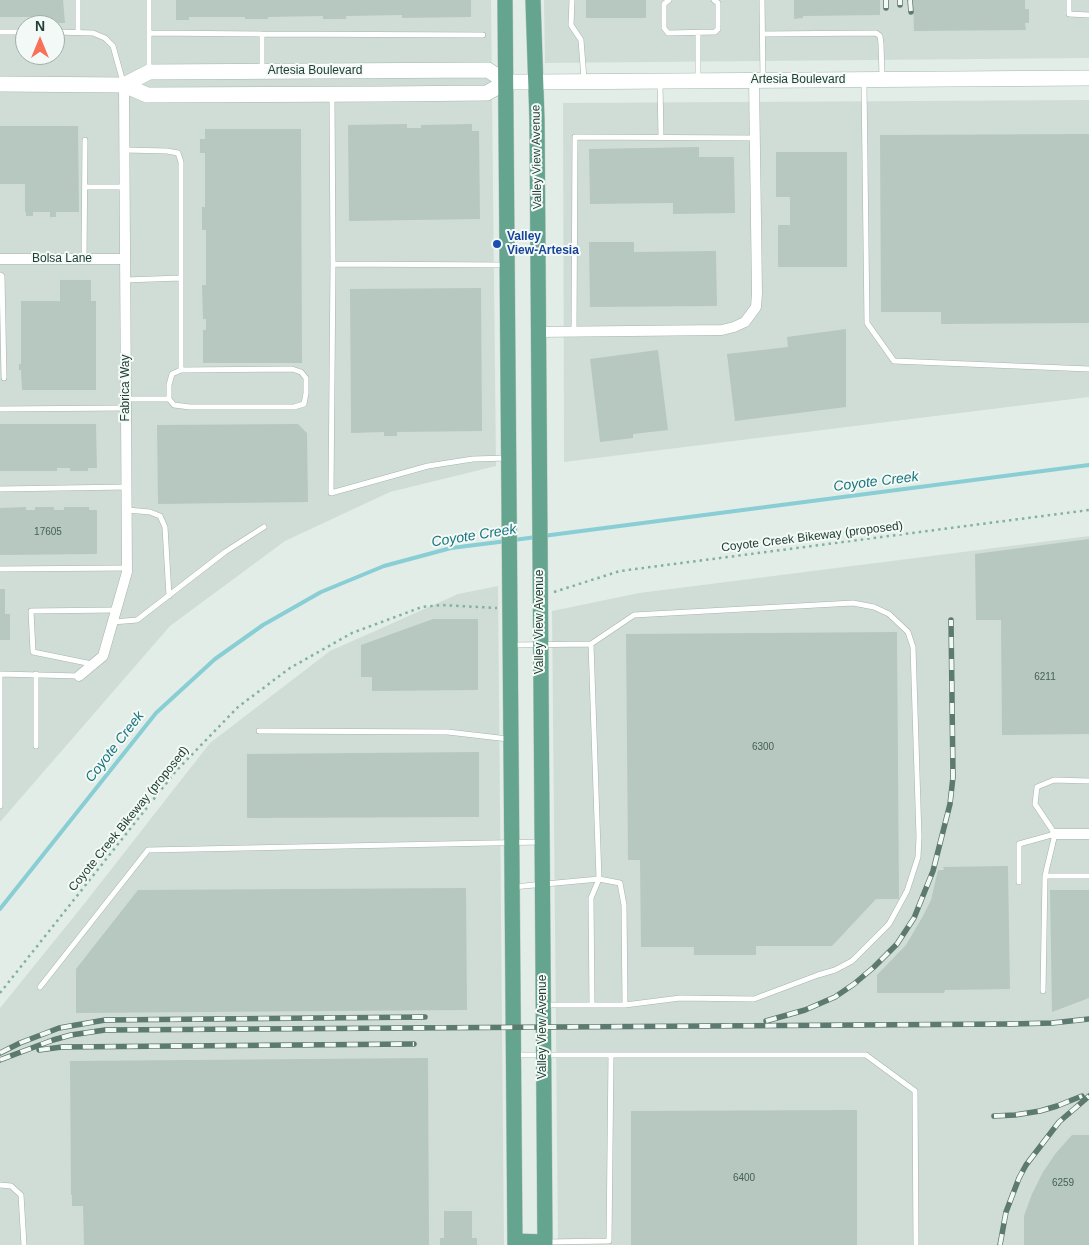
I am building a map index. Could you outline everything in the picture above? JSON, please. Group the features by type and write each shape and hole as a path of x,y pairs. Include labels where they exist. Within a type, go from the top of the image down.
{"main road":[{"path":"505,0 515,1243 545,1243"},
{"name":"Valley View Avenue","path":"533,0 538,332 545,1243"},
{"name":"Artesia Boulevard","path":"124,85 149,72 488,70 506,82"},
{"name":"Artesia Boulevard","path":"0,84 124,85 147,95 332,94 487,93 506,82 1089,78"}],"street":[{"path":"538,332 722,330 745,322 756,307 757,293 756,138 759,80"},
{"name":"Fabrica Way","path":"79,676 103,656 127,568 124,85"},
{"name":"Bolsa Lane","path":"0,259 125,259"},
{"path":"1055,834 1089,834"}],"lane":[{"path":"78,0 78,32"},
{"path":"149,0 149,72"},
{"path":"572,0 571,25 581,40 584,82"},
{"path":"669,0 664,4 664,28 668,33 715,32 718,29 718,3 714,0"},
{"path":"759,80 762,0"},
{"path":"1069,0 1069,14 1089,15"},
{"path":"0,32 15,32"},
{"path":"65,32 93,33 105,38 113,46 124,85"},
{"path":"149,33 483,35"},
{"path":"698,33 698,81"},
{"path":"762,34 876,33 880,36 882,79"},
{"path":"262,34 262,72"},
{"path":"864,80 867,323 894,361 1089,369"},
{"path":"660,81 661,137"},
{"path":"332,94 331,493 428,466 473,459 510,458"},
{"path":"574,332 575,137 756,138"},
{"path":"84,259 85,140"},
{"path":"124,150 167,150 178,153 181,162 181,370"},
{"path":"85,187 124,187"},
{"path":"333,264 508,265"},
{"path":"0,275 2,276 4,378"},
{"path":"125,280 181,278"},
{"path":"292,369 301,372 306,378 304,404 294,407 190,407 174,405 169,399 169,385 172,374 181,370 292,369"},
{"path":"0,409 126,404 169,399"},
{"path":"0,489 127,488"},
{"path":"127,510 150,512 160,516 165,527 169,596"},
{"path":"112,622 137,620 225,552 264,527"},
{"path":"0,569 127,568"},
{"path":"510,645 591,644 634,615 853,603 874,607 893,617 908,632 914,648 918,857 907,891 889,924 852,962 754,999 680,998 626,1005 543,1005"},
{"path":"92,664 33,652 31,610 116,610"},
{"path":"591,644 599,879 591,898 592,1004"},
{"path":"0,806 0,674 79,676"},
{"path":"36,674 36,746"},
{"path":"259,731 448,732 511,739"},
{"path":"1043,991 1045,876 1055,834 1035,804 1037,787 1054,780 1089,781"},
{"path":"1019,882 1020,844 1055,834"},
{"path":"40,987 148,850 542,842"},
{"path":"1045,876 1089,876"},
{"path":"512,887 599,879 620,883 624,905 626,1005"},
{"path":"514,1055 866,1055 915,1091 916,1245"},
{"path":"545,1243 609,1242 611,1055"},
{"path":"0,1185 11,1186 21,1195 24,1245"}],"path":[{"name":"Coyote Creek Bikeway (proposed)","path":"540,588 554,592 620,571 1089,510"},
{"name":"Coyote Creek Bikeway (proposed)","path":"0,993 176,771 238,707 290,668 352,633 422,607 441,605 511,608"}],"shaded area":[{"path":"0,0 491,0 496,466 390,492 285,541 170,626 0,822"},
{"path":"544,0 1089,0 1089,58 545,63"},
{"path":"1089,100 1089,397 564,462 563,103"},
{"path":"1089,536 1089,1245 558,1245 552,611 639,593"},
{"path":"498,586 504,1245 0,1245 0,1008 210,743 330,651 458,594"}],"building":[{"path":"0,0 63,0 64,15 15,15 15,17 0,17"},
{"path":"176,0 471,0 471,17 402,18 402,15 346,16 346,19 323,19 323,16 245,19 245,17 189,17 189,20 176,20"},
{"path":"586,0 646,0 646,18 586,18"},
{"path":"794,0 880,0 880,15 803,16 803,18 794,19"},
{"path":"913,0 1025,0 1025,9 1029,9 1029,23 1025,23 1026,30 914,31"},
{"path":"407,124 407,128 421,128 421,125 472,124 472,131 479,131 480,219 349,221 348,125"},
{"path":"0,126 78,126 79,212 56,212 56,217 50,217 50,212 33,212 33,216 26,216 25,184 0,184"},
{"path":"205,129 301,129 302,363 203,363 203,330 206,330 206,319 203,319 202,285 206,285 206,230 202,230 202,207 205,207 205,153 200,153 200,139 205,139"},
{"path":"1089,134 1089,323 941,324 941,312 881,312 880,135"},
{"path":"699,147 699,157 734,157 735,213 673,214 673,203 590,204 589,149"},
{"path":"776,152 847,152 847,267 778,267 778,225 790,225 790,197 776,197"},
{"path":"589,242 634,242 634,252 716,251 717,306 590,307"},
{"path":"60,280 91,280 91,301 96,301 96,390 22,390 21,370 19,370 19,364 21,364 21,301 60,301"},
{"path":"481,288 482,431 397,432 397,436 384,436 384,432 351,433 350,289"},
{"path":"846,329 846,407 735,421 727,354 788,347 787,337"},
{"path":"658,350 668,430 633,434 633,438 600,442 590,359"},
{"path":"0,424 96,424 97,468 88,468 88,471 70,471 70,468 57,468 57,471 0,471"},
{"path":"298,424 307,433 308,502 158,504 157,425"},
{"path":"26,507 26,510 35,510 35,507 54,507 54,510 64,510 64,507 89,507 89,510 97,510 97,554 0,555 0,508"},
{"path":"1089,539 1089,734 1002,735 1001,620 976,620 975,554"},
{"path":"0,589 5,589 5,614 10,614 10,640 0,640"},
{"path":"433,619 478,619 478,690 372,691 372,677 361,677 361,645"},
{"path":"897,632 899,899 876,899 832,946 756,946 756,955 694,955 694,947 641,947 640,860 628,860 626,634"},
{"path":"479,752 479,817 247,818 247,754"},
{"path":"1008,866 1010,989 945,990 944,993 877,993 877,975 906,945 923,916 931,900 938,870 944,870 943,867"},
{"path":"466,888 467,1010 76,1013 76,969 138,890"},
{"path":"1050,890 1089,890 1089,998 1052,1012"},
{"path":"428,1058 429,1245 84,1245 83,1206 72,1206 71,1195 70,1061"},
{"path":"857,1110 857,1245 631,1245 631,1111"},
{"path":"1072,1135 1089,1135 1089,1245 1024,1245 1024,1216 1032,1194 1043,1172"},
{"path":"444,1211 472,1211 472,1238 477,1238 477,1245 440,1245 440,1238 444,1238"}],"waterway":[{"name":"Coyote Creek","path":"543,536 1089,465"},
{"name":"Coyote Creek","path":"514,540 536,537"},
{"name":"Coyote Creek","path":"0,909 156,713 215,659 263,625 321,592 384,566 451,548 507,541"}],"railway":[{"path":"886,0 886,8"},
{"path":"900,0 900,5"},
{"path":"910,0 911,12"},
{"path":"766,1021 805,1010 835,997 854,984 897,944 914,918 933,871 950,804 953,777 951,620"},
{"path":"0,1053 59,1028 105,1020 425,1017"},
{"path":"0,1060 53,1040 71,1035 105,1030 1011,1024 1052,1023 1089,1019"},
{"path":"39,1050 62,1047 414,1044"},
{"path":"994,1116 1040,1111 1082,1096"},
{"path":"1000,1245 1006,1212 1026,1165 1059,1122 1089,1096"}],"place":[{"name":"Valley View-Artesia","path":"497,244"}]}
